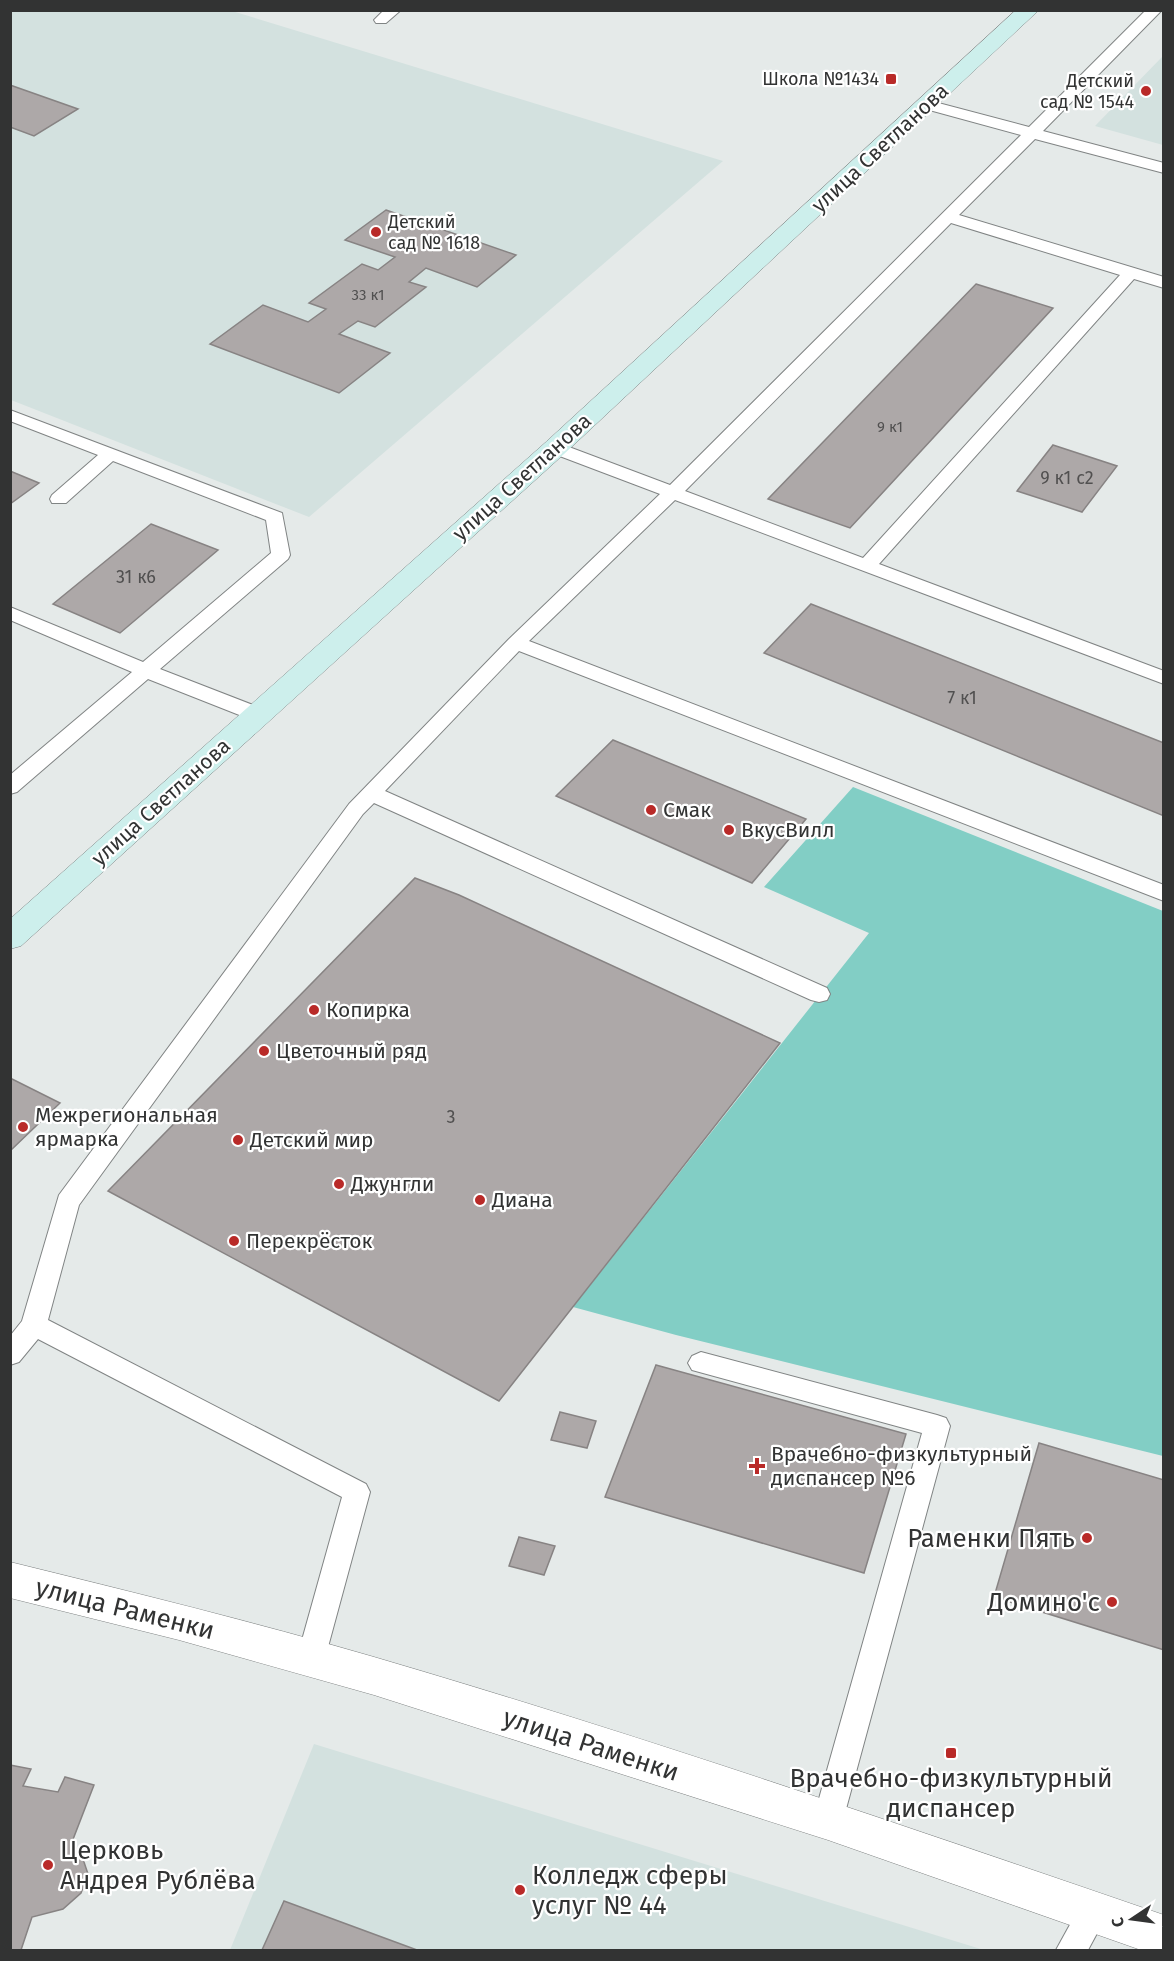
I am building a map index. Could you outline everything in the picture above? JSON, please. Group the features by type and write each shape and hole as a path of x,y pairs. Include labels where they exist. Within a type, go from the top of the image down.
{"street":[{"name":"улица Светланова","path":"10,938 555,448 1029,10"},
{"name":"улица Раменки","path":"10,1580 311,1658 828,1820 1164,1937"}],"lane":[{"path":"381,20 394,10"},
{"path":"10,1355 34,1325 68,1202 356,809 516,643 672,493 1155,10"},
{"path":"927,105 1164,168"},
{"path":"949,216 1164,283"},
{"path":"866,566 1131,273"},
{"path":"10,414 275,517 281,555 10,787"},
{"path":"555,448 1164,678"},
{"path":"59,498 111,453"},
{"path":"10,613 144,670 259,715"},
{"path":"516,643 1164,894"},
{"path":"370,793 819,994"},
{"path":"34,1325 357,1492 311,1658"},
{"path":"701,1363 937,1426 828,1820"},
{"path":"1071,1950 1094,1911"}],"shaded area":[{"name":"Детский сад № 1618","path":"10,11 232,11 723,161 309,517 11,400"},
{"name":"Детский сад № 1544","path":"1163,56 1163,145 1095,126"},
{"path":"853,787 1163,911 1163,1456 676,1335 573,1307 869,933 764,887"},
{"name":"Колледж сферы услуг № 44","path":"314,1744 984,1950 230,1950"}],"building":[{"path":"10,85 78,109 34,136 10,127"},
{"path":"386,210 516,255 477,287 426,268 409,282 426,287 375,327 358,321 339,334 390,353 339,393 210,344 263,305 308,322 326,309 309,303 362,264 378,270 395,257 345,240"},
{"path":"976,284 1053,308 850,528 768,499"},
{"path":"1053,445 1117,466 1082,512 1017,491"},
{"path":"10,471 39,483 10,504"},
{"path":"151,524 218,550 120,633 53,604"},
{"path":"811,604 1164,743 1164,816 764,653"},
{"path":"613,740 806,819 752,883 556,796"},
{"path":"415,878 459,895 780,1043 499,1401 108,1191"},
{"name":"Межрегиональная ярмарка","path":"10,1078 60,1103 10,1151"},
{"name":"Врачебно-физкультурный диспансер №6","path":"656,1365 906,1434 864,1573 605,1497"},
{"path":"560,1412 596,1421 587,1448 551,1440"},
{"name":"Раменки Пять","path":"1039,1443 1164,1480 1164,1650 994,1597"},
{"path":"519,1537 555,1546 544,1575 509,1566"},
{"name":"Церковь Андрея Рублёва","path":"10,1765 31,1769 23,1786 58,1792 65,1777 94,1785 72,1842 82,1856 88,1874 81,1893 63,1909 32,1917 21,1950 10,1950"},
{"path":"284,1901 417,1950 262,1950"}],"place":[{"name":"Школа №1434","path":"891,79"},
{"name":"Детский сад № 1544","path":"1146,91"},
{"name":"Детский сад № 1618","path":"376,232"},
{"name":"Смак","path":"651,810"},
{"name":"ВкусВилл","path":"729,830"},
{"name":"Копирка","path":"314,1010"},
{"name":"Цветочный ряд","path":"264,1051"},
{"name":"Межрегиональная ярмарка","path":"23,1127"},
{"name":"Детский мир","path":"238,1140"},
{"name":"Джунгли","path":"339,1184"},
{"name":"Диана","path":"480,1200"},
{"name":"Перекрёсток","path":"234,1241"},
{"name":"Врачебно-физкультурный диспансер №6","path":"757,1466"},
{"name":"Раменки Пять","path":"1087,1538"},
{"name":"Домино'c","path":"1112,1602"},
{"name":"Врачебно-физкультурный диспансер","path":"951,1753"},
{"name":"Церковь Андрея Рублёва","path":"48,1865"},
{"name":"Колледж сферы услуг № 44","path":"520,1890"}]}
